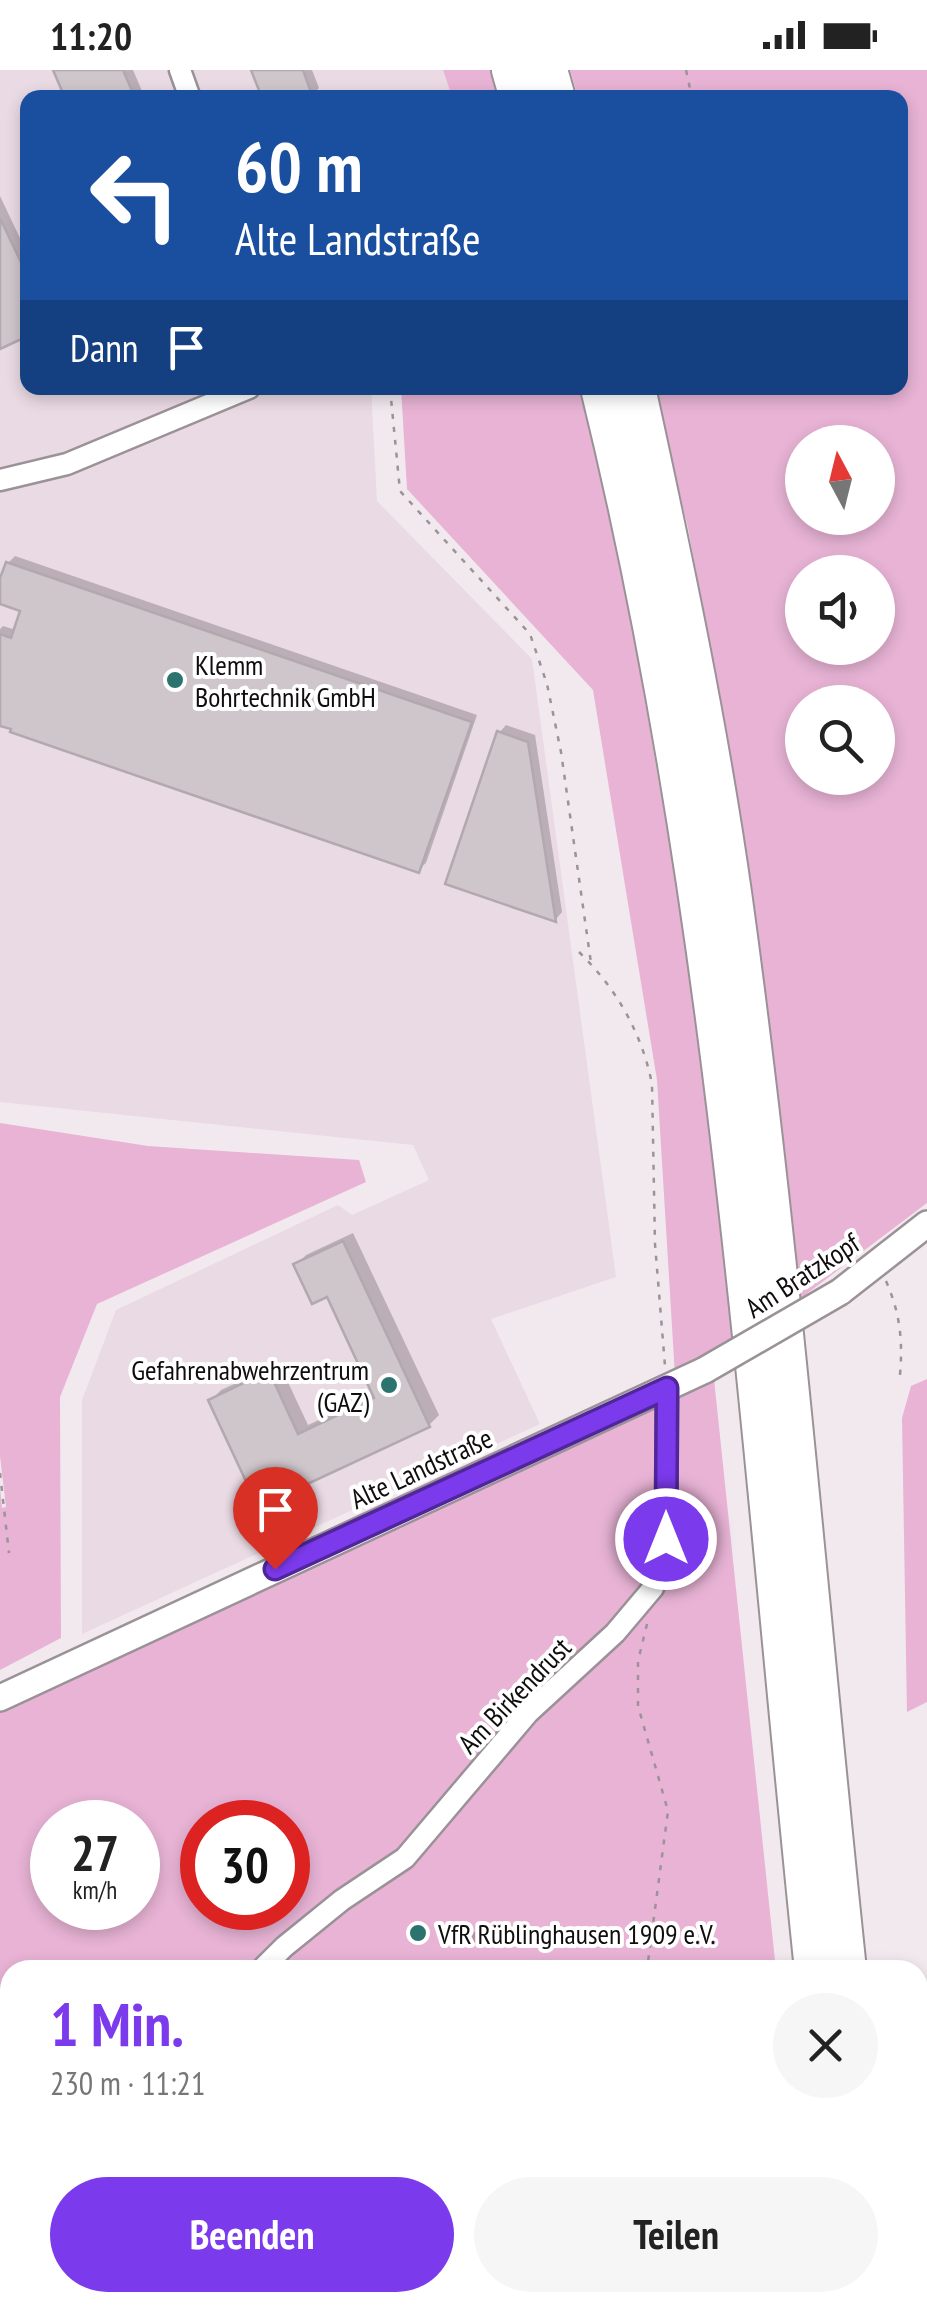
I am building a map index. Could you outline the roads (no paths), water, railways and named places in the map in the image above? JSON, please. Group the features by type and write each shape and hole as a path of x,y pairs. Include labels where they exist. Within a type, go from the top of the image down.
{"highway":[{"path":"602,395 650,604 701,909 735,1176 813,1960"},
{"path":"638,395 681,593 732,897 765,1151 846,1960"}],"street":[{"path":"0,480 67,464 232,395"},
{"name":"Am Bratzkopf","path":"705,1370 840,1292 927,1224"},
{"name":"Alte Landstraße","path":"0,1698 705,1370"},
{"name":"Am Birkendrust","path":"271,1960 342,1900 404,1858 528,1713 615,1633 653,1588 666,1539 667,1388"}],"place":[{"name":"Klemm Bohrtechnik GmbH","path":"175,680"},
{"name":"Gefahrenabwehrzentrum (GAZ)","path":"389,1385"},
{"name":"VfR Rüblinghausen 1909 e.V.","path":"418,1933"}]}
